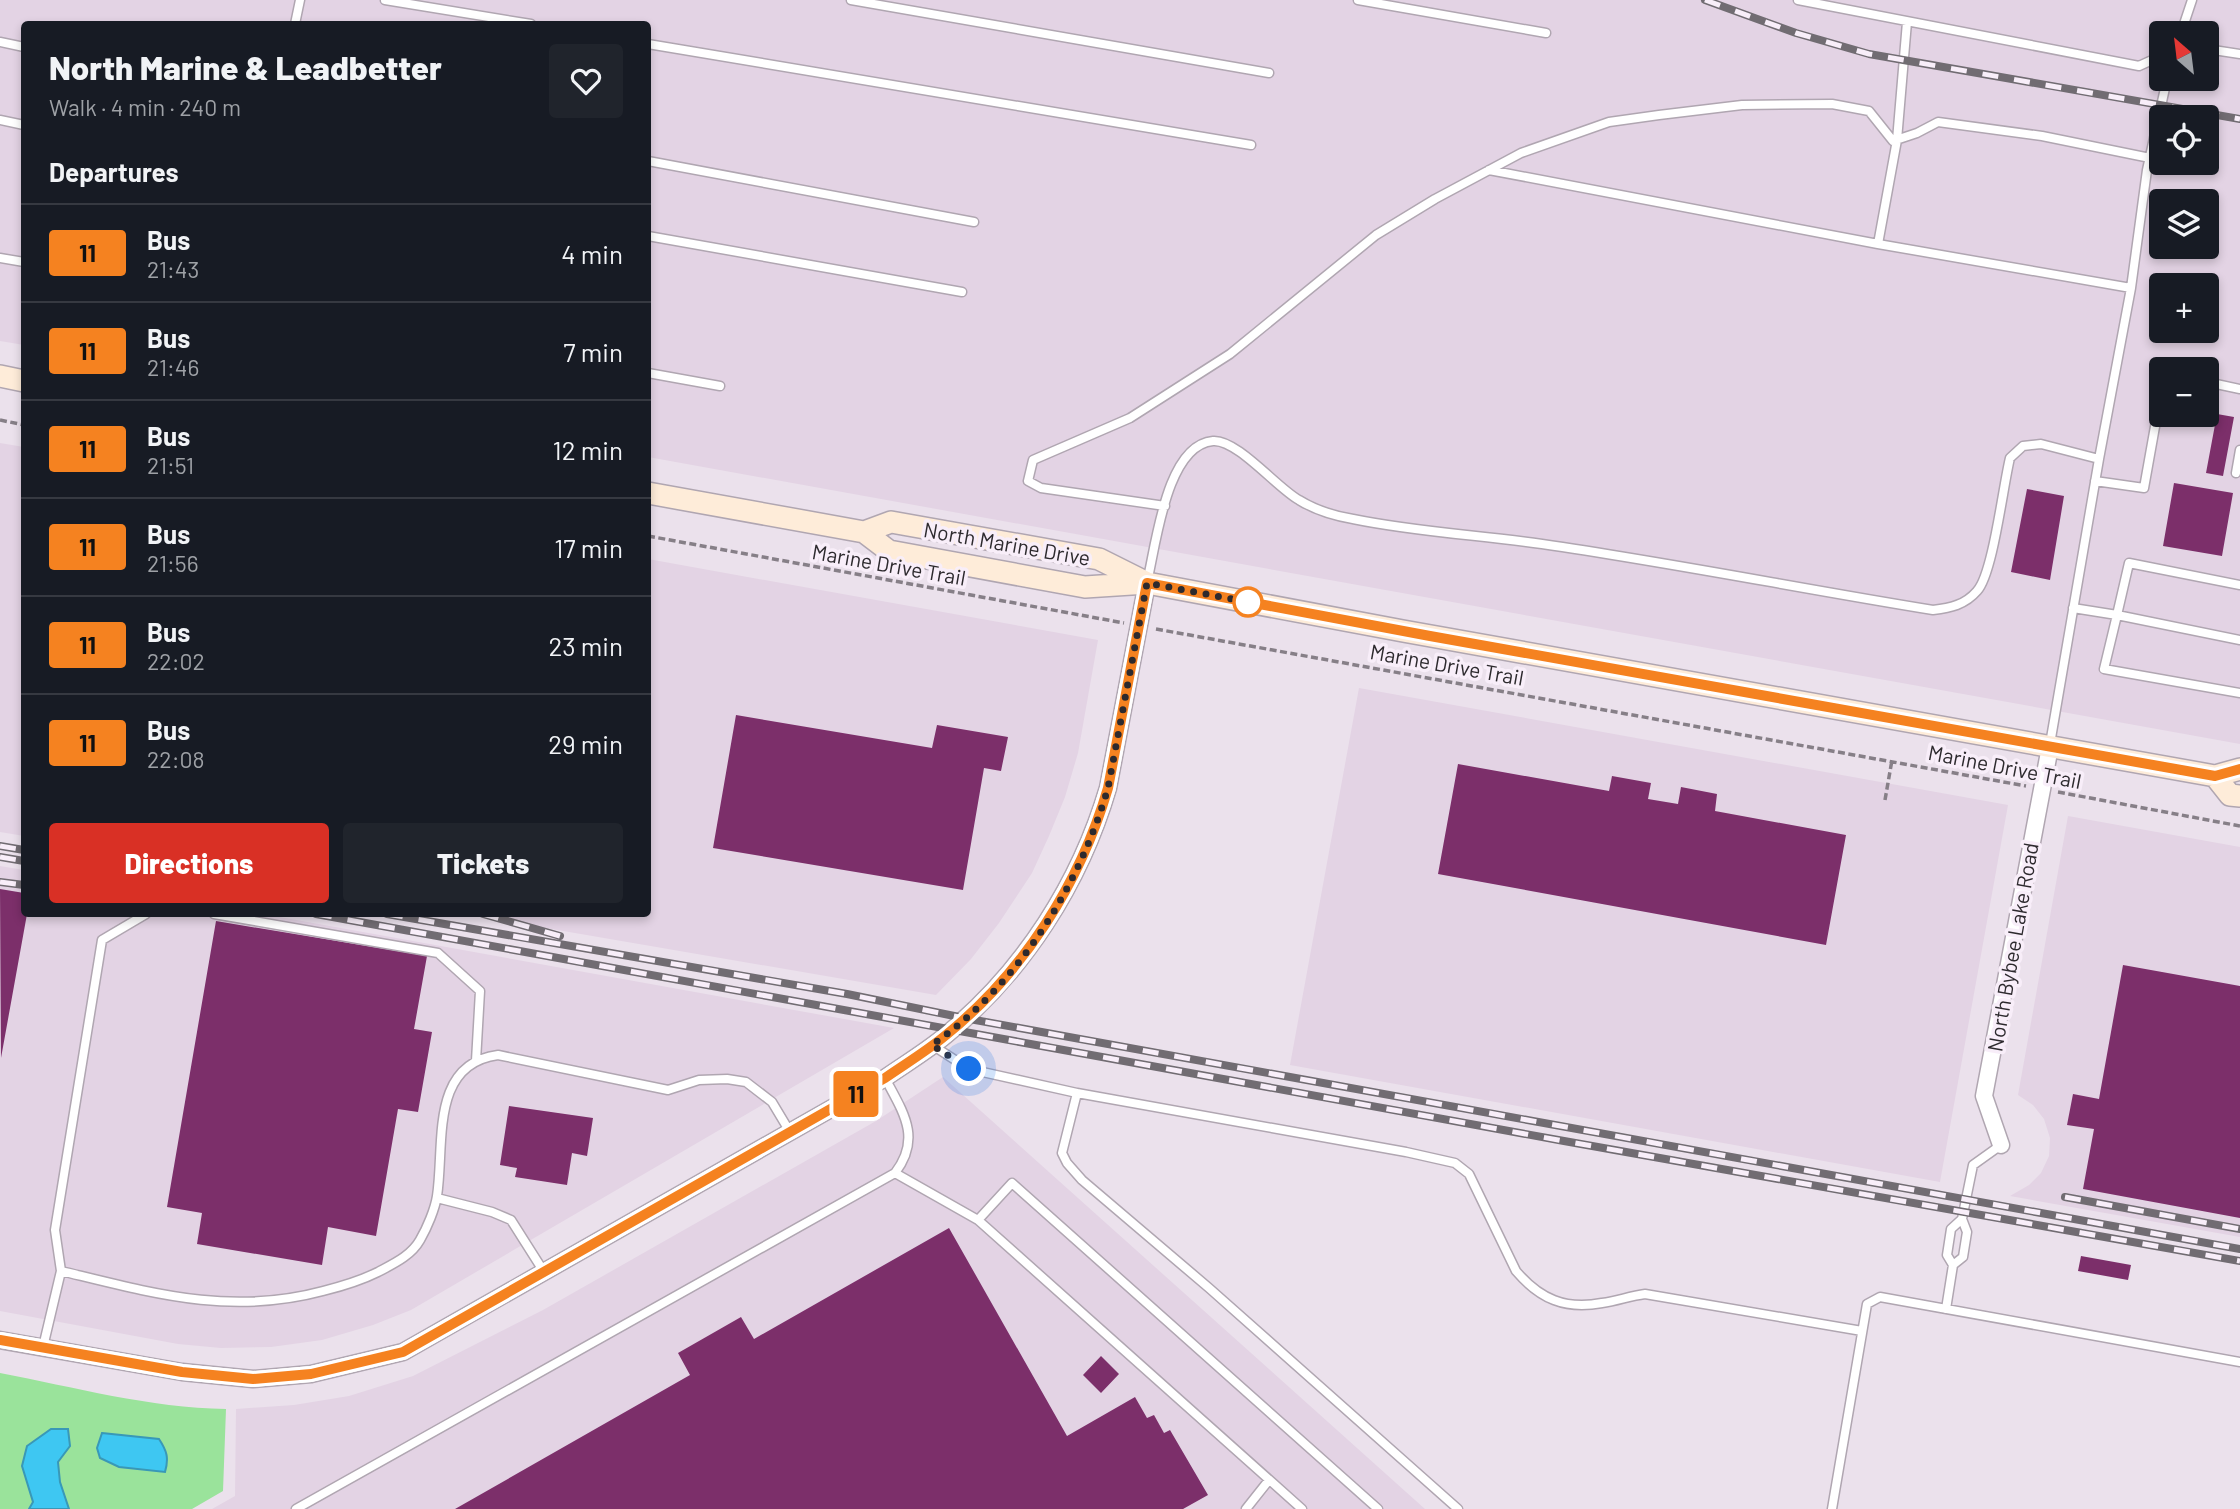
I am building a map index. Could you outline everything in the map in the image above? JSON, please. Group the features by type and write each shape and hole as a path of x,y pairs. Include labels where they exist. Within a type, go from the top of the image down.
{"main road":[{"path":"0,376 21,380"},
{"name":"North Marine Drive","path":"651,494 864,532 888,551 1085,587 1147,583 1389,629 2215,776 2240,769"},
{"name":"North Marine Drive","path":"864,532 891,522 1099,559 1147,583"},
{"name":"North Marine Drive","path":"2215,776 2230,795 2240,796"}],"street":[{"path":"0,1340 182,1372 253,1379 311,1374 403,1352 885,1078 947,1035 1011,971 1030,947 1080,864 1108,788 1147,583"},
{"name":"North Bybee Lake Road","path":"2001,1145 1984,1097 2050,747"}],"lane":[{"path":"296,21 300,0"},
{"path":"385,0 513,21"},
{"path":"851,0 1269,73"},
{"path":"1358,0 1546,33"},
{"path":"1797,0 2139,66 2149,61"},
{"path":"2185,21 2192,0"},
{"path":"1878,244 1897,140 1907,22"},
{"path":"0,42 21,46"},
{"path":"651,45 1251,145"},
{"path":"2219,51 2240,54"},
{"path":"1165,506 1041,488 1028,481 1033,460 1130,418 1230,354 1376,235 1434,199 1521,153 1609,122 1742,106 1832,104 1869,111 1893,141 1938,122 2042,136 2149,158"},
{"path":"0,120 21,124"},
{"path":"651,162 974,222"},
{"path":"2050,747 2131,288 2149,164"},
{"path":"1489,170 1878,244 2131,288"},
{"path":"651,237 962,292"},
{"path":"0,258 21,262"},
{"path":"651,374 720,386"},
{"path":"2219,385 2240,389"},
{"path":"2095,481 2144,488 2155,427"},
{"path":"1147,583 1176,471 1201,445 1215,441 1231,446 1257,465 1272,482 1299,501 1337,516 1402,529 1542,544 1933,610 1952,608 1970,598 1980,588 1988,570 2010,458 2023,446 2041,444 2099,459"},
{"path":"2236,473 2240,450"},
{"path":"2240,585 2129,564 2104,669 2240,693"},
{"path":"2073,608 2240,640"},
{"path":"43,1347 61,1272 55,1230 102,940 141,917"},
{"path":"231,917 438,953 480,991 476,1061"},
{"path":"932,1045 969,1069 1077,1093 1455,1163 1469,1174 1516,1271 1549,1300 1574,1306 1645,1294 1862,1331"},
{"path":"61,1272 151,1292 222,1303 289,1300 362,1281 403,1259 419,1242 437,1198 445,1102 465,1068 476,1061 498,1055 668,1090 699,1080 727,1079 746,1082 772,1102 790,1132"},
{"path":"296,1509 895,1173 908,1153 909,1134 906,1119 885,1078"},
{"path":"1077,1093 1062,1153 1067,1163 1092,1189 1209,1288 1458,1509"},
{"path":"1953,1265 1963,1257 1967,1232 1962,1219 1973,1165 2001,1145"},
{"path":"895,1173 978,1220 1302,1509"},
{"path":"978,1220 1012,1183 1378,1509"},
{"path":"437,1198 492,1212 511,1220 544,1272"},
{"path":"1946,1308 1953,1265 1947,1255 1951,1229 1962,1219"},
{"path":"1832,1509 1867,1304 1880,1297 2240,1362"},
{"path":"1246,1509 1269,1480"}],"path":[{"path":"0,420 21,424"},
{"name":"Marine Drive Trail","path":"651,537 1892,760 2240,826"},
{"path":"1885,800 1892,760"}],"shaded area":[{"path":"0,0 2240,0 2240,744 651,458 651,21 21,21 21,344 0,341"},
{"path":"0,443 21,446 21,836 0,832"},
{"path":"651,560 1098,640 1078,753 1065,797 1049,836 1032,873 999,923 971,959 936,995 482,917 651,917"},
{"path":"1359,688 2008,805 1940,1182 1290,1065"},
{"path":"2068,816 2240,847 2240,1237 2010,1196 2029,1185 2041,1173 2049,1156 2050,1138 2044,1119 2033,1105 2018,1095"},
{"path":"0,866 21,870 21,917 280,917 894,1028 411,1310 373,1325 322,1340 271,1347 221,1348 178,1344 0,1311"},
{"path":"943,1077 1425,1509 212,1509 235,1496 236,1409 294,1405 349,1396 413,1376 543,1310 876,1121"}],"green space":[{"path":"0,1373 141,1401 226,1409 223,1491 192,1509 0,1509"}],"water":[{"path":"51,1429 68,1429 70,1446 58,1462 60,1482 69,1509 29,1509 33,1502 22,1466 27,1446"},
{"path":"102,1433 159,1439 167,1455 165,1472 119,1467 100,1458 97,1448"}],"building":[{"path":"2219,414 2234,417 2223,476 2206,473 2215,427 2219,427"},
{"path":"2174,483 2233,493 2222,556 2163,546"},
{"path":"2027,489 2064,496 2050,580 2011,572"},
{"path":"736,715 932,748 937,725 1008,737 1001,771 984,768 963,890 713,848"},
{"path":"1458,764 1609,791 1612,776 1651,783 1648,799 1678,804 1681,787 1717,794 1715,811 1846,835 1826,945 1438,874"},
{"path":"0,889 21,892 21,917 26,917 1,1058"},
{"path":"216,921 427,956 414,1029 432,1032 418,1112 398,1109 376,1236 328,1227 322,1265 197,1244 202,1213 167,1207"},
{"path":"2123,965 2240,986 2240,1218 2083,1189 2094,1129 2067,1125 2073,1094 2099,1099"},
{"path":"509,1106 593,1118 587,1156 572,1153 567,1185 515,1177 517,1168 500,1165"},
{"path":"949,1228 1067,1436 1135,1397 1147,1418 1154,1415 1164,1433 1170,1430 1208,1495 1183,1509 455,1509 690,1375 678,1353 741,1317 754,1339"},
{"path":"2081,1256 2131,1265 2128,1280 2078,1271"},
{"path":"1101,1356 1119,1374 1101,1393 1083,1375"}],"railway":[{"path":"1705,0 1796,33 1869,54 2240,119"},
{"path":"0,846 21,850"},
{"path":"0,857 21,860"},
{"path":"0,882 21,885"},
{"path":"332,917 2240,1261"},
{"path":"404,917 847,994 964,1018 2240,1249"},
{"path":"494,917 560,936"},
{"path":"2065,1197 2240,1229"}],"bus line":[{"name":"11","path":"0,1340 182,1372 253,1379 311,1374 403,1352 885,1078 947,1035 1011,971 1030,947 1080,864 1108,788 1147,583 2215,776 2240,769"}],"route":[{"path":"969,1069 932,1045 947,1035 1011,971 1030,947 1080,864 1108,788 1147,583 1248,602"}]}
